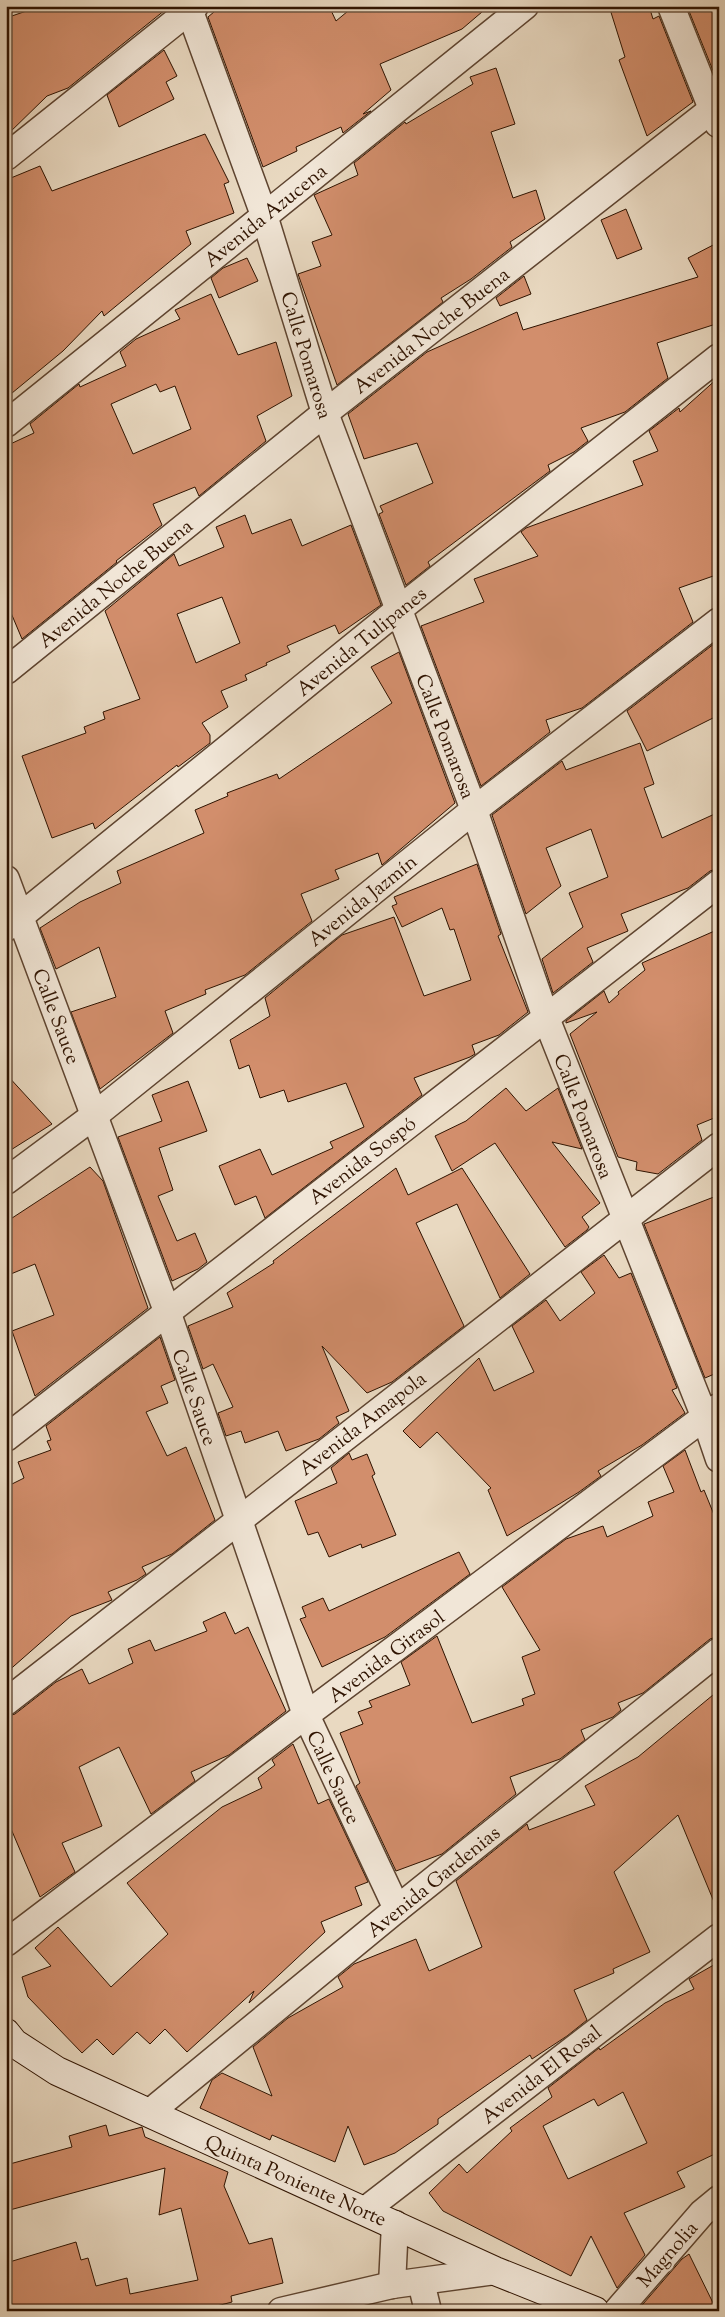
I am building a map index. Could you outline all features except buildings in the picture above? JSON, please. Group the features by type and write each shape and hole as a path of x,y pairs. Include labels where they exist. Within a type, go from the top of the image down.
{"street":[{"name":"Avenida Azucena","path":"6,424 525,6"},
{"path":"671,6 717,114"},
{"name":"Calle Pomarosa","path":"191,8 264,215 325,413 474,810 546,1018 625,1219 712,1412 719,1460"},
{"path":"6,157 191,8"},
{"name":"Avenida Noche Buena","path":"6,671 325,413 717,114"},
{"name":"Avenida Tulipanes","path":"13,923 398,610 719,357"},
{"name":"Avenida Jazmín","path":"6,1181 95,1115 474,810 719,622"},
{"name":"Calle Sauce","path":"6,879 13,923 95,1115 167,1311 237,1521 306,1716 396,1909"},
{"name":"Avenida Sospó","path":"6,1438 719,882"},
{"name":"Avenida Amapola","path":"6,1702 719,1146"},
{"name":"Avenida Girasol","path":"6,1943 712,1412"},
{"name":"Avenida Gardenias","path":"149,2113 396,1909 719,1651"},
{"name":"Avenida El Rosal","path":"364,2211 719,1937"},
{"name":"Quinta Poniente Norte","path":"6,2033 14,2043 57,2071 395,2224 494,2271 595,2311"},
{"name":"Magnolia","path":"617,2311 702,2213 719,2199"},
{"path":"392,2284 395,2224"},
{"path":"281,2311 392,2284 421,2282 494,2271"},
{"path":"421,2282 428,2311"}]}
